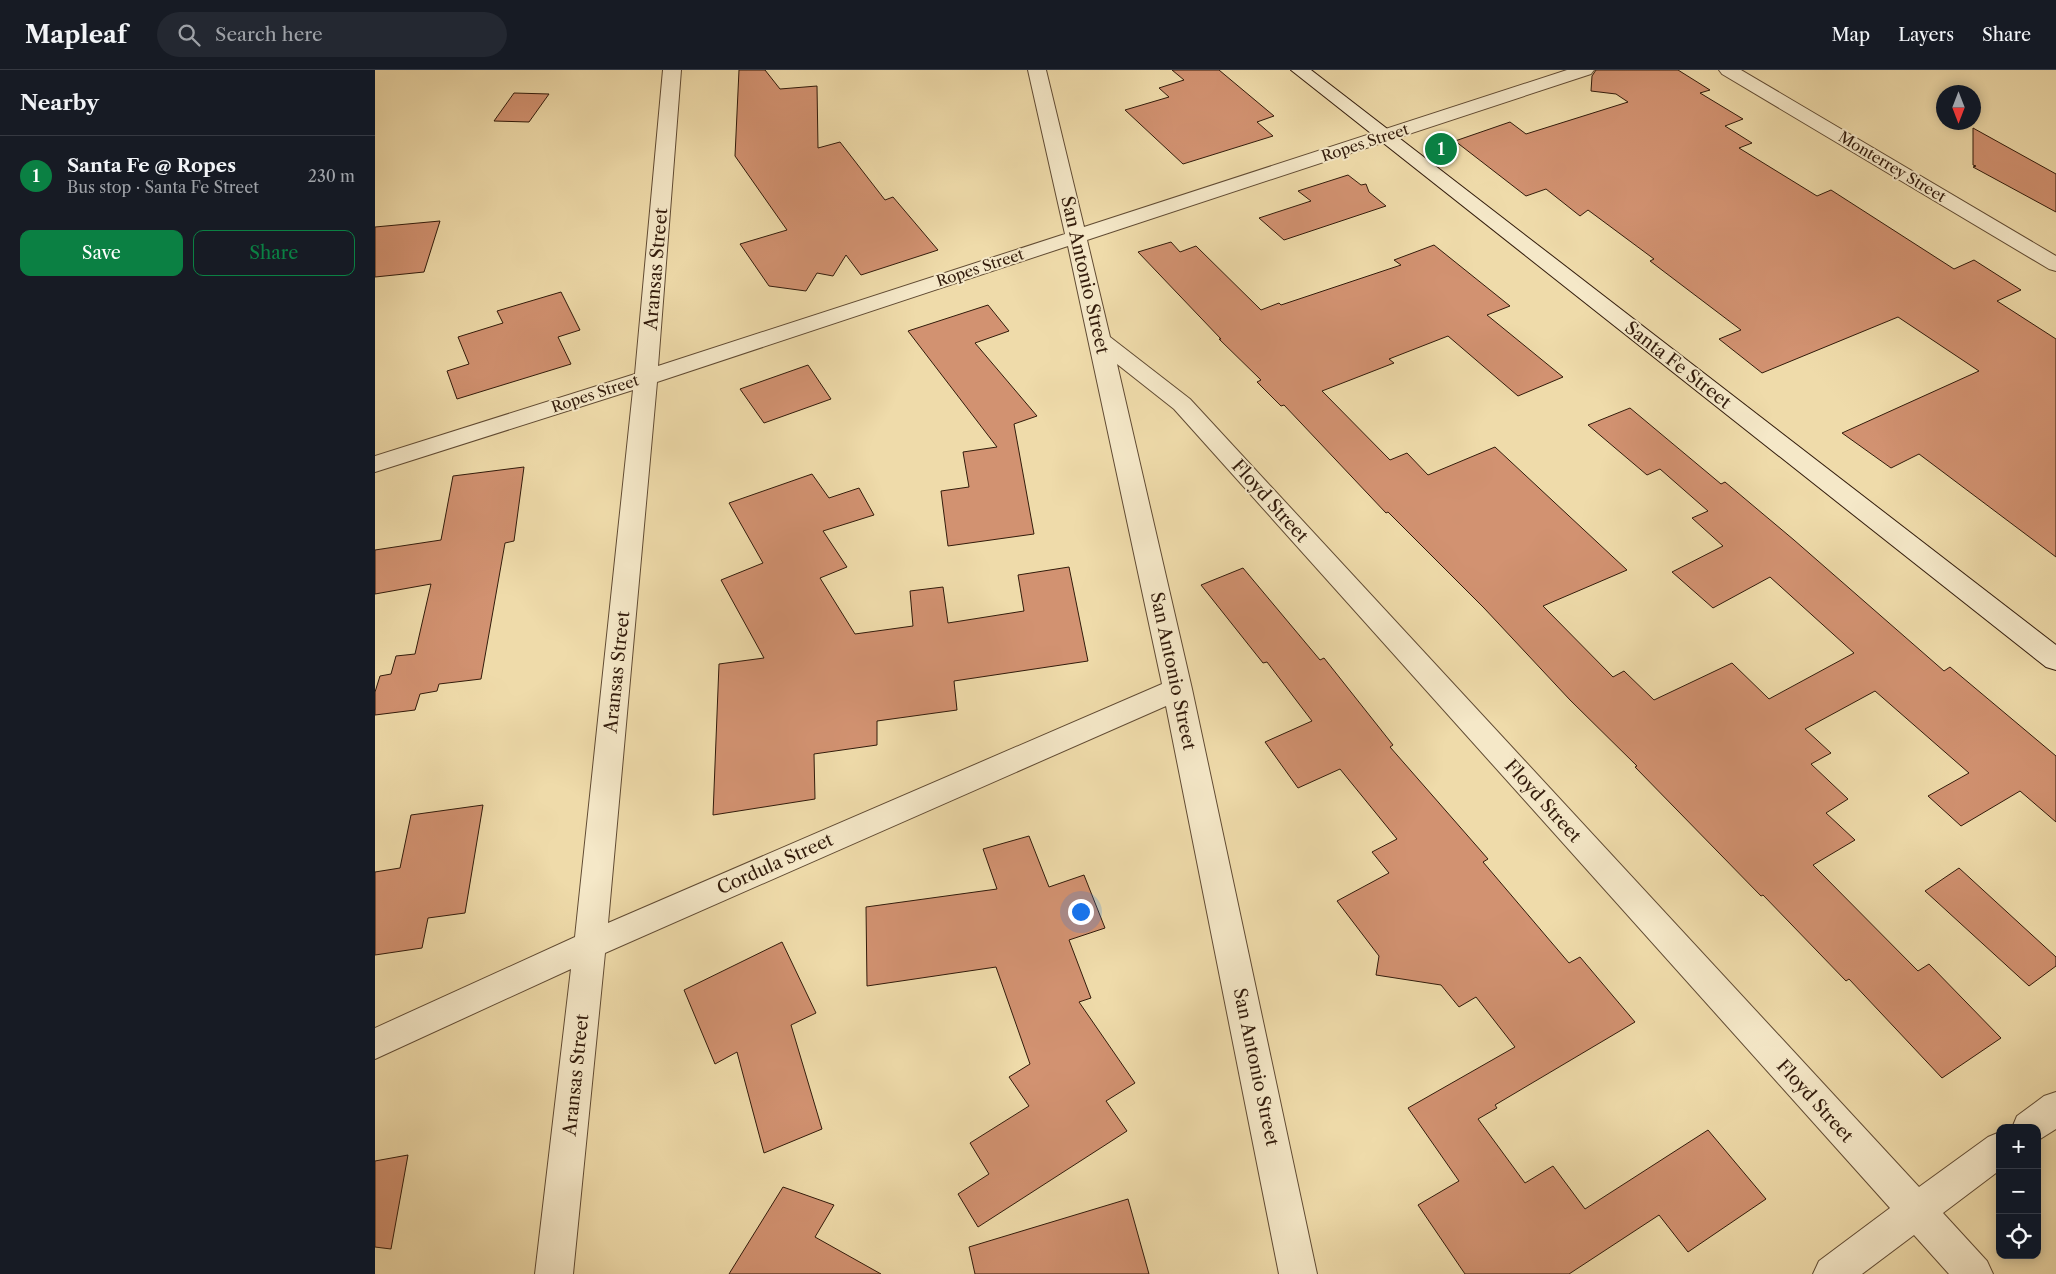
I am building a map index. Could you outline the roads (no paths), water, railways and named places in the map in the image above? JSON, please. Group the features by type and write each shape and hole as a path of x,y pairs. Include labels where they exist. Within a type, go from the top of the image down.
{"street":[{"name":"Aransas Street","path":"554,1274 590,945 646,378 672,70"},
{"name":"San Antonio Street","path":"1037,70 1077,236 1178,689 1298,1274"},
{"name":"Santa Fe Street","path":"1299,70 2056,660"},
{"name":"Ropes Street","path":"375,464 646,378 1585,70"},
{"name":"Monterrey Street","path":"1728,70 2056,265"},
{"name":"Floyd Street","path":"1100,340 1182,404 1974,1274"},
{"name":"Cordula Street","path":"375,1044 590,945 1178,689"},
{"path":"2034,1124 2056,1108"},
{"path":"1832,1274 1996,1152"}],"place":[{"name":"Santa Fe @ Ropes","path":"1441,149"}]}
